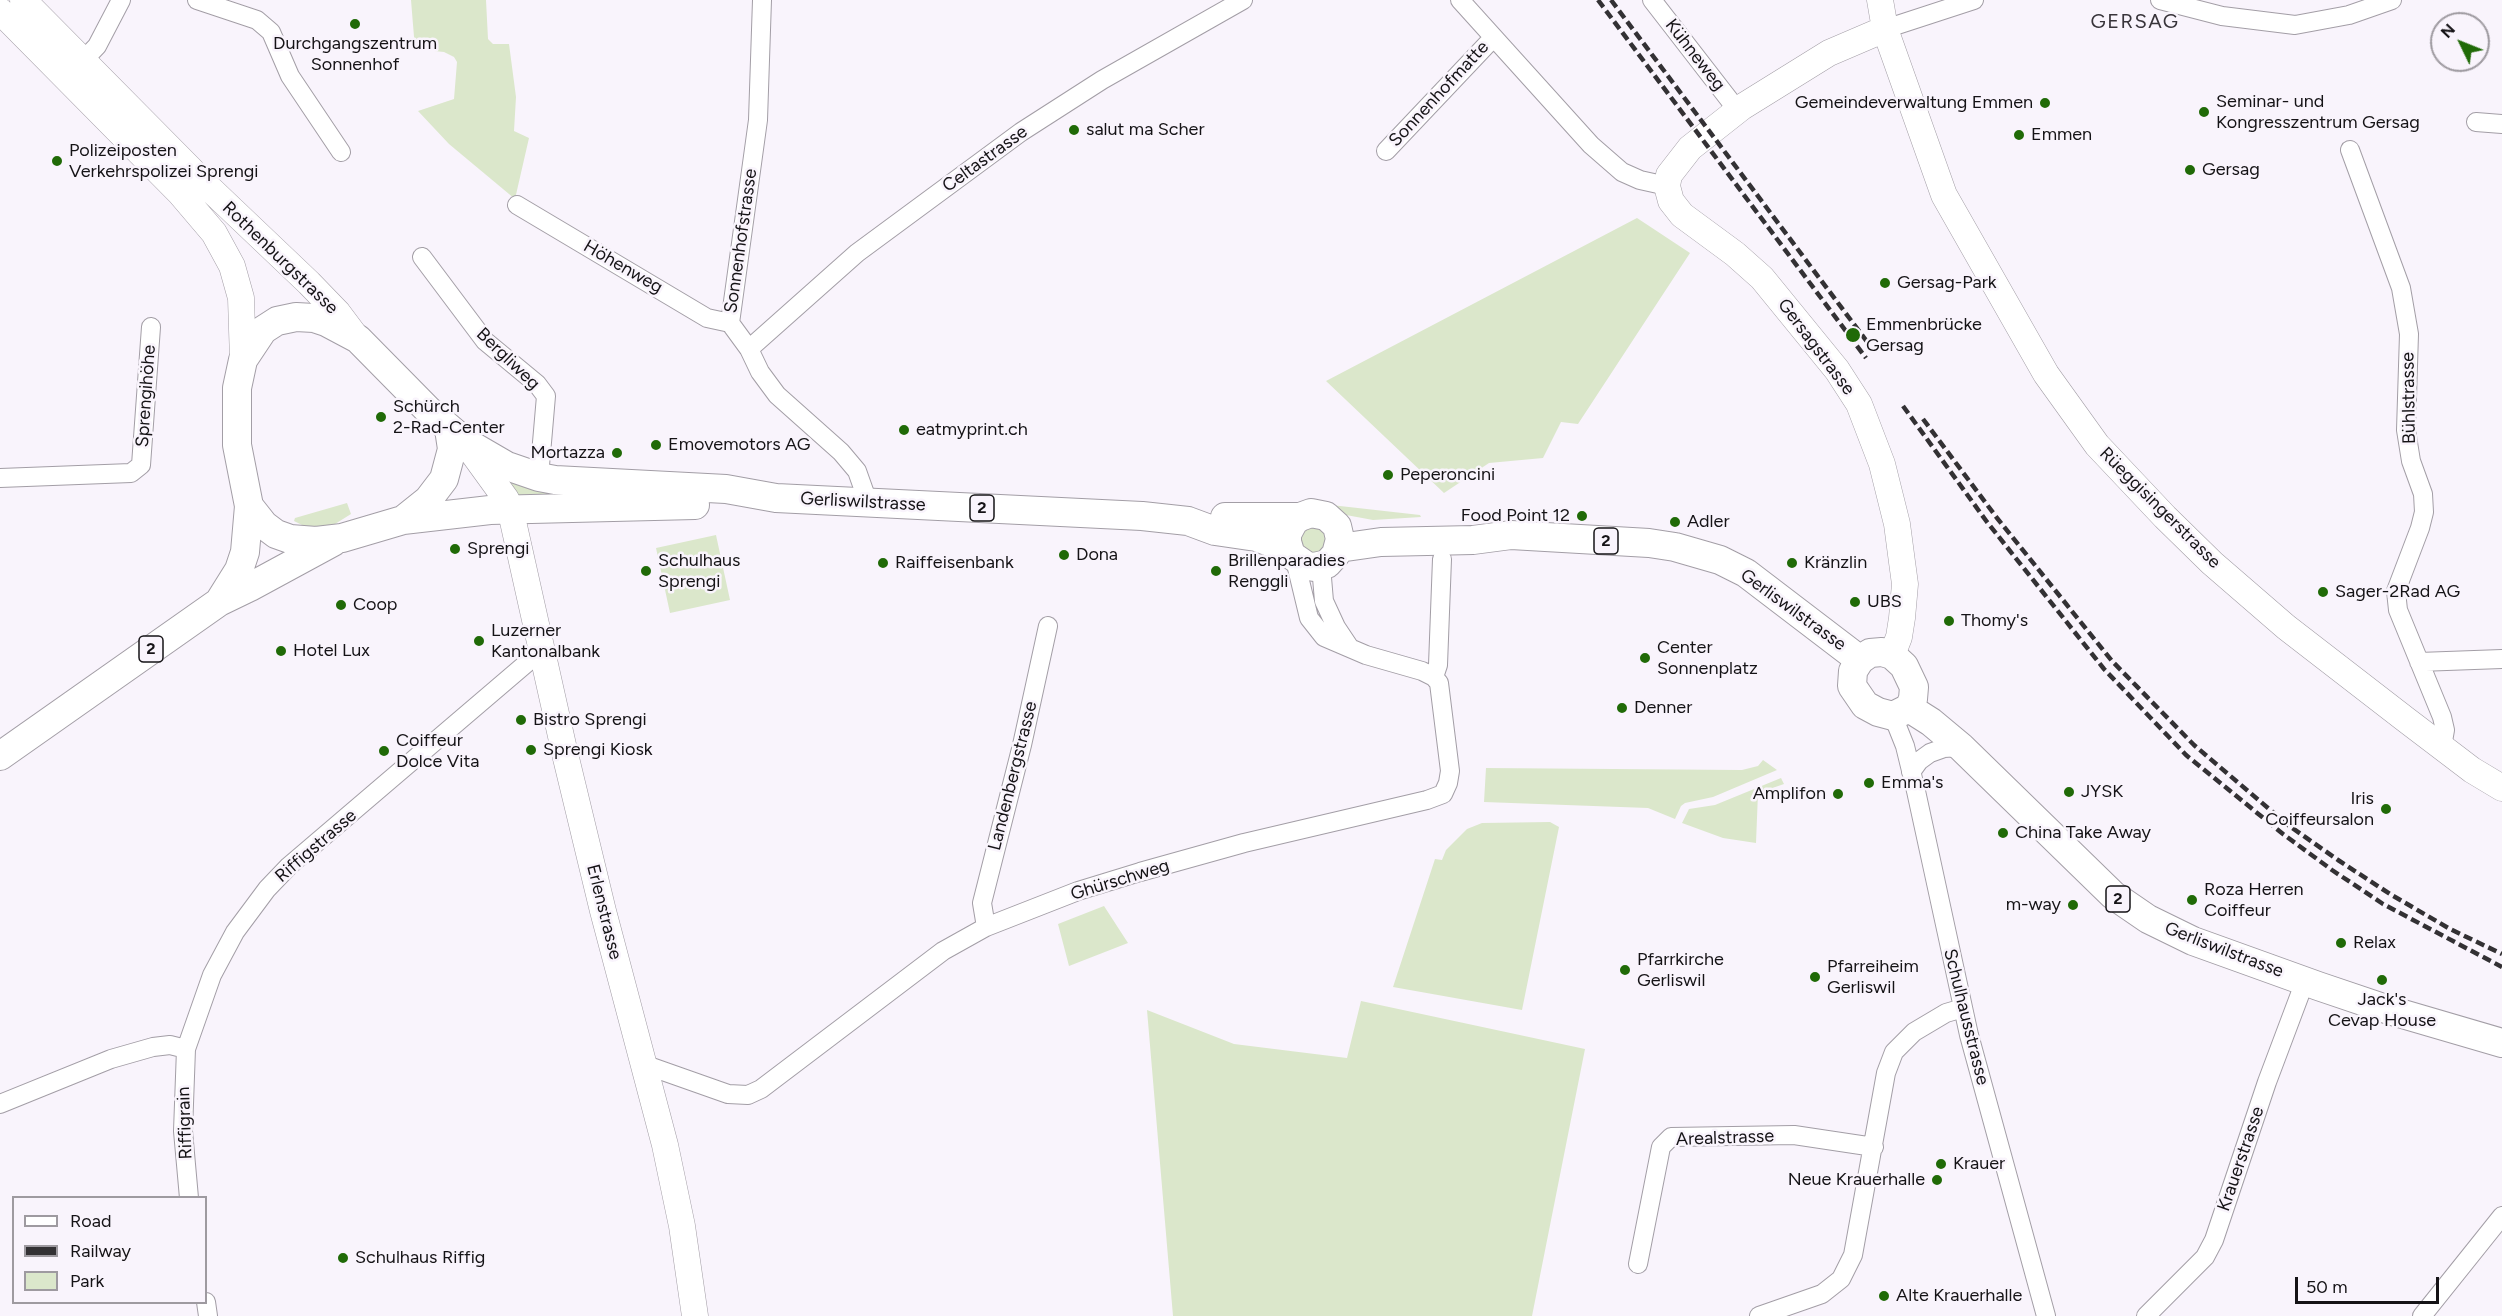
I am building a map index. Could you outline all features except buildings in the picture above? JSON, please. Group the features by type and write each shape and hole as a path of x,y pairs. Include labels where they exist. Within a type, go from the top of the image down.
{"main road":[{"name":"2","path":"219,602 239,570 245,552 249,506 237,445 237,388 243,360 250,346 263,330 287,318 314,318 358,339 456,435 507,466 539,477"},
{"path":"403,520 428,500 444,478 456,435"},
{"name":"Gerliswilstrasse","path":"539,477 555,480 726,489 776,498 1142,516 1188,521 1218,517 1258,519 1300,517 1318,513 1326,516 1316,550"},
{"name":"2","path":"0,756 219,602 342,538 403,520 510,508 720,504 776,498"},
{"path":"249,506 264,525 276,534 290,539 315,541 342,538"},
{"path":"1300,517 1290,528 1287,542 1316,550"},
{"name":"Gerliswilstrasse","path":"1188,521 1215,531 1316,550 1381,542 1473,540 1511,535 1649,543 1675,547 1720,560 1746,573 1765,585 1860,660"},
{"path":"1876,652 1892,655 1904,666 1912,679 1914,693 1901,712 1871,709 1854,692 1853,671 1860,660 1876,652"},
{"name":"Gerliswilstrasse","path":"1901,712 1931,722 1961,747 2114,895 2148,919 2193,941 2305,981 2389,1010 2502,1043"}],"street":[{"name":"Rothenburgstrasse","path":"23,0 75,70 192,206 222,245 232,266 241,298 243,360"},
{"path":"75,70 99,42 121,0"},
{"path":"197,0 257,20 271,33 290,76 340,152"},
{"name":"Sonnenhofstrasse","path":"762,0 758,120 730,323 777,395 849,461 861,478 863,493 868,502"},
{"name":"Celtastrasse","path":"749,349 857,253 1021,132 1102,80 1243,0"},
{"path":"1460,0 1591,145 1622,172 1667,186 1669,175 1690,148 1738,111 1829,52 1885,29 1974,0"},
{"name":"Kühneweg","path":"1652,0 1738,111"},
{"name":"Rüeggisingerstrasse","path":"1880,0 1885,29 1944,195 2046,375 2097,445 2134,486 2212,563 2295,634 2442,747 2502,788"},
{"path":"2160,0 2222,16 2295,25 2349,15 2392,0"},
{"name":"Rothenburgstrasse","path":"0,11 75,70 207,186 309,283 338,313 358,339"},
{"name":"Sonnenhofmatte","path":"1386,151 1493,38"},
{"path":"2476,122 2502,124"},
{"name":"Bühlstrasse","path":"2350,150 2401,288 2409,334 2406,430 2411,461 2422,494 2424,512 2396,591 2398,610 2442,717 2445,730 2442,747"},
{"name":"Gersagstrasse","path":"1667,186 1671,201 1682,214 1735,254 1762,278 1837,370 1859,404 1882,464 1897,524 1901,552 1905,584 1899,636 1892,655"},
{"name":"Höhenweg","path":"517,205 707,318 730,323"},
{"name":"Bergliweg","path":"422,257 485,341 537,384 546,396 539,477"},
{"name":"Sprengihöhe","path":"0,478 130,473 141,465 151,327"},
{"name":"Erlenstrasse","path":"456,435 506,498 510,508 603,911 665,1145 682,1226 695,1316"},
{"path":"1316,550 1309,618 1324,637 1351,649 1422,671 1434,677 1438,664 1442,559"},
{"path":"1316,550 1324,601 1336,627 1351,649"},
{"name":"Landenbergstrasse","path":"986,927 982,903 1022,745 1048,626"},
{"name":"Riffigstrasse","path":"186,1049 212,975 235,932 267,890 289,866 542,650"},
{"path":"2419,662 2502,659"},
{"name":"Ghürschweg","path":"644,1064 728,1094 748,1095 770,1083 943,951 986,927 1078,891 1140,872 1244,843 1427,800 1443,794 1450,771 1442,694 1439,683 1434,677"},
{"name":"Schulhausstrasse","path":"1901,712 1911,772 1963,1008 2046,1316"},
{"path":"1911,772 1919,761 1930,753 1944,748 1961,747"},
{"name":"Krauerstrasse","path":"2146,1316 2205,1257 2214,1240 2267,1082 2305,981"},
{"path":"1759,1316 1822,1294 1841,1279 1853,1255 1886,1073 1894,1052 1914,1032 1946,1013 1963,1008"},
{"path":"0,1104 111,1059 153,1047 170,1046 186,1049"},
{"name":"Riffigrain","path":"186,1049 183,1131 189,1196"},
{"name":"Arealstrasse","path":"1638,1264 1661,1147 1671,1137 1794,1135 1874,1147"},
{"path":"2422,1316 2502,1216"}],"green space":[{"path":"411,0 486,0 488,39 493,44 509,44 516,97 514,131 529,138 515,199 449,144 418,111 454,99 457,62 454,57 444,52 415,49"},
{"path":"1637,218 1690,253 1578,424 1561,422 1543,458 1489,463 1444,493 1326,381"},
{"path":"503,479 548,491 547,497 515,497"},
{"path":"347,503 351,514 335,524 308,528 294,521 295,518"},
{"path":"1331,505 1420,515 1421,517 1373,520 1346,515 1332,509"},
{"path":"1311,525 1323,530 1326,539 1323,548 1316,553 1309,553 1302,549 1299,533"},
{"path":"716,535 730,600 670,613 656,548"},
{"path":"1763,760 1777,770 1713,797 1685,803 1681,806 1675,819 1648,808 1484,802 1486,768 1742,770 1758,766"},
{"path":"1781,778 1784,784 1758,793 1756,843 1723,838 1682,823 1689,809 1715,805"},
{"path":"1550,822 1559,827 1522,1010 1393,987 1435,859 1442,860 1446,850 1467,829 1482,823"},
{"path":"1104,906 1128,943 1069,966 1058,924"},
{"path":"1361,1001 1585,1049 1532,1316 1173,1316 1147,1010 1234,1044 1347,1058"}],"railway":[{"path":"1598,0 1866,358"},
{"path":"1611,0 1868,343"},
{"path":"1903,406 1987,522 2104,669 2186,755 2283,834 2332,870 2383,904 2502,967"},
{"path":"1923,419 1997,518 2112,661 2194,745 2288,825 2338,860 2450,929 2502,954"}],"place":[{"name":"Durchgangszentrum Sonnenhof","path":"355,24"},
{"name":"Gemeindeverwaltung Emmen","path":"2045,103"},
{"name":"Seminar- und Kongresszentrum Gersag","path":"2204,112"},
{"name":"salut ma Scher","path":"1074,130"},
{"name":"Emmen","path":"2019,135"},
{"name":"Polizeiposten Verkehrspolizei Sprengi","path":"57,161"},
{"name":"Gersag","path":"2190,170"},
{"name":"Gersag-Park","path":"1885,283"},
{"name":"Emmenbrücke Gersag","path":"1853,335"},
{"name":"Schürch 2-Rad-Center","path":"381,417"},
{"name":"eatmyprint.ch","path":"904,430"},
{"name":"Emovemotors AG","path":"656,445"},
{"name":"Mortazza","path":"617,453"},
{"name":"Peperoncini","path":"1388,475"},
{"name":"Food Point 12","path":"1582,516"},
{"name":"Adler","path":"1675,522"},
{"name":"Sprengi","path":"455,549"},
{"name":"Dona","path":"1064,555"},
{"name":"Raiffeisenbank","path":"883,563"},
{"name":"Kränzlin","path":"1792,563"},
{"name":"Schulhaus Sprengi","path":"646,571"},
{"name":"Brillenparadies Renggli","path":"1216,571"},
{"name":"Sager-2Rad AG","path":"2323,592"},
{"name":"UBS","path":"1855,602"},
{"name":"Coop","path":"341,605"},
{"name":"Thomy's","path":"1949,621"},
{"name":"Luzerner Kantonalbank","path":"479,641"},
{"name":"Hotel Lux","path":"281,651"},
{"name":"Center Sonnenplatz","path":"1645,658"},
{"name":"Denner","path":"1622,708"},
{"name":"Bistro Sprengi","path":"521,720"},
{"name":"Sprengi Kiosk","path":"531,750"},
{"name":"Coiffeur Dolce Vita","path":"384,751"},
{"name":"Emma's","path":"1869,783"},
{"name":"JYSK","path":"2069,792"},
{"name":"Amplifon","path":"1838,794"},
{"name":"Iris Coiffeursalon","path":"2386,809"},
{"name":"China Take Away","path":"2003,833"},
{"name":"Roza Herren Coiffeur","path":"2192,900"},
{"name":"m-way","path":"2073,905"},
{"name":"Relax","path":"2341,943"},
{"name":"Pfarrkirche Gerliswil","path":"1625,970"},
{"name":"Pfarreiheim Gerliswil","path":"1815,977"},
{"name":"Jack's Cevap House","path":"2382,980"},
{"name":"Krauer","path":"1941,1164"},
{"name":"Neue Krauerhalle","path":"1937,1180"},
{"name":"Schulhaus Riffig","path":"343,1258"},
{"name":"Alte Krauerhalle","path":"1884,1296"}],"district":[{"name":"GERSAG","path":"2135,22"}]}
